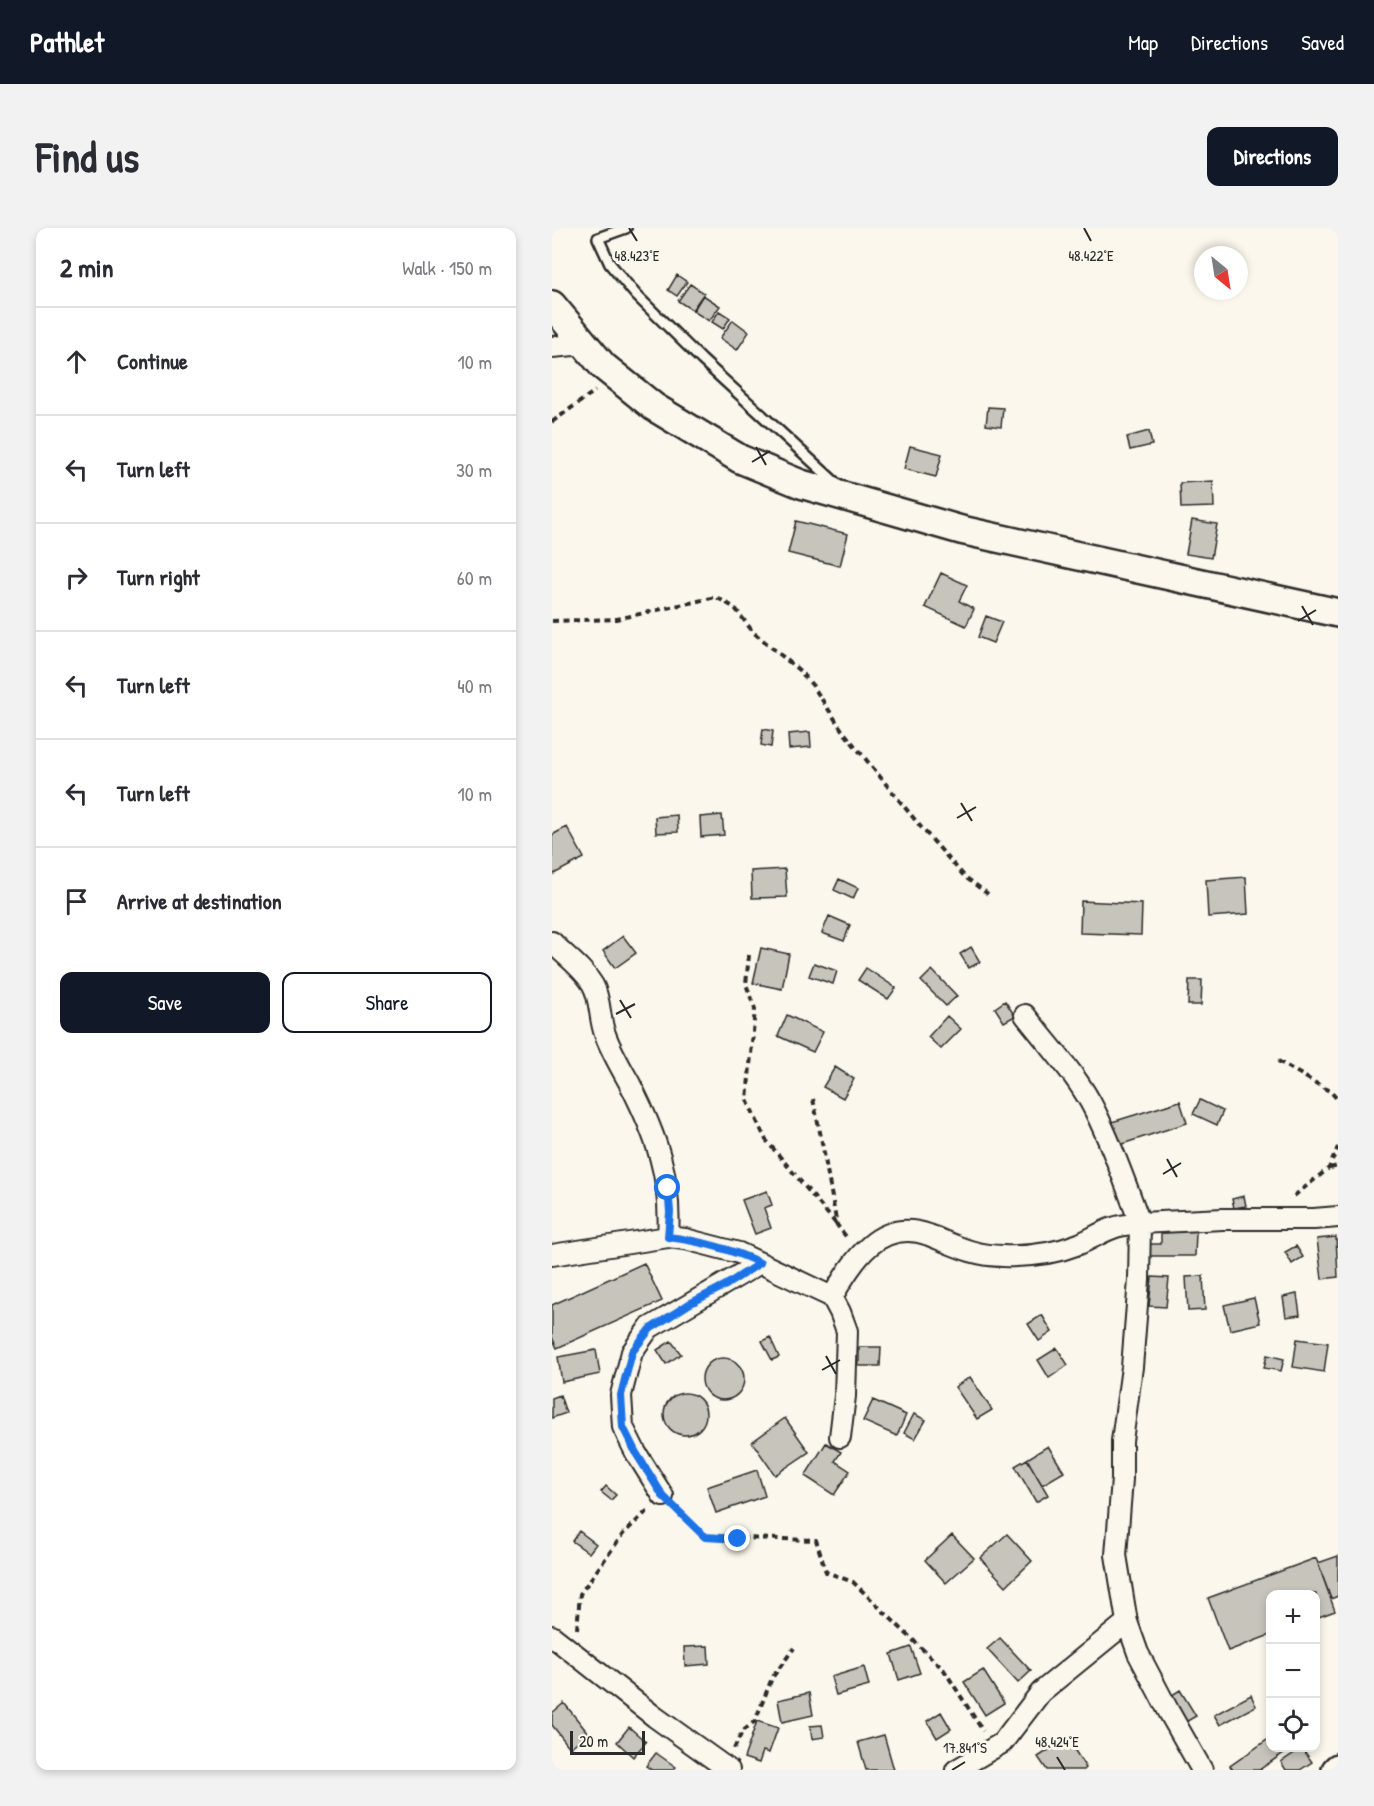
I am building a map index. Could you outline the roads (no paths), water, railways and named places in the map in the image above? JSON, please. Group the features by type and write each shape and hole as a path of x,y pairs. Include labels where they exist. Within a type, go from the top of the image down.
{"main road":[{"path":"552,305 603,366 654,407 740,459 801,484 961,530 1338,613"}],"street":[{"path":"552,346 585,344"},
{"path":"552,942 579,967 593,986 604,1034 657,1143 668,1188 670,1212 668,1237"},
{"path":"1025,1015 1080,1086 1095,1111 1140,1222 1139,1280 1122,1441 1122,1479 1116,1555 1127,1622 1138,1653 1202,1770"},
{"path":"831,1297 850,1265 860,1254 877,1240 901,1231 926,1234 967,1251 1002,1256 1041,1254 1078,1244 1114,1228 1140,1222 1338,1217"},
{"path":"552,1255 668,1237 686,1239 739,1253 831,1297 847,1331 846,1396 840,1437"},
{"path":"663,1496 623,1427 621,1395 632,1352 650,1329 760,1263"},
{"path":"957,1770 1002,1743 1041,1692 1127,1622"},
{"path":"552,1636 655,1717 728,1769"}],"lane":[{"path":"626,228 598,238 610,264 636,295 702,360 854,499"}]}
